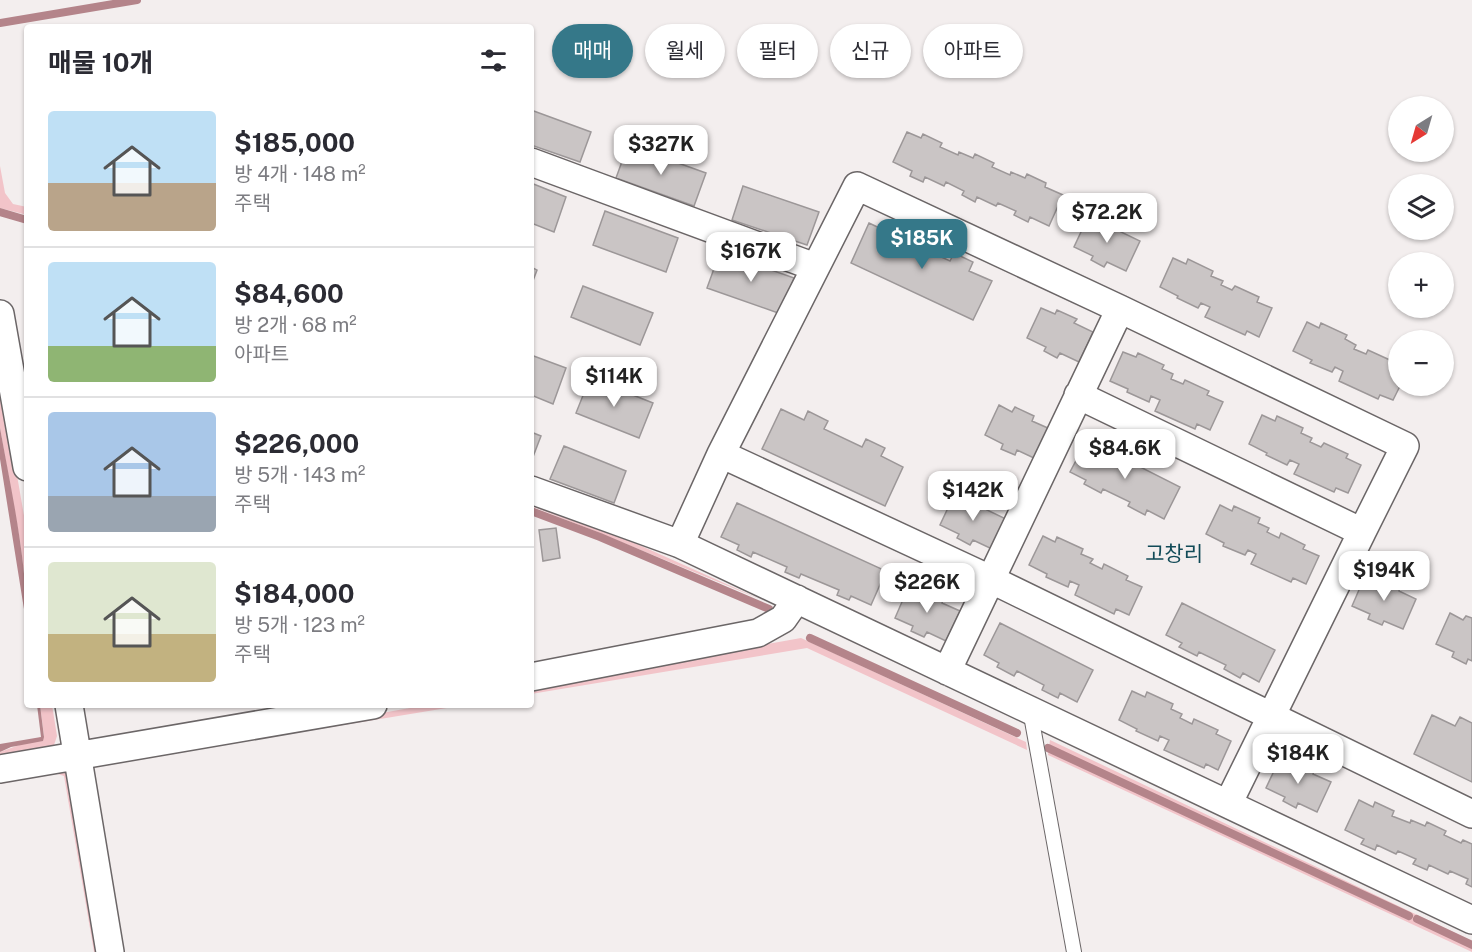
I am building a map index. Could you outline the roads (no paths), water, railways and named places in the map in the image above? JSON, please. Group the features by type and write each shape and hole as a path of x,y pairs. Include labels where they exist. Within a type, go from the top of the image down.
{"street":[{"path":"534,163 815,267"},
{"path":"680,544 721,454 857,186 1120,309 1405,446 1228,804"},
{"path":"946,671 1120,309"},
{"path":"0,314 24,449"},
{"path":"1078,395 1362,532"},
{"path":"721,454 990,579 1472,814"},
{"path":"534,491 680,544 1472,920"},
{"path":"534,676 758,633 783,619 797,599"},
{"path":"70,708 110,952"},
{"path":"0,769 355,708"}],"lane":[{"path":"1030,710 1074,952"}],"waterway":[{"path":"0,23 137,0"},
{"path":"0,212 24,219"},
{"path":"534,512 600,537 769,609"},
{"path":"810,638 1017,733"},
{"path":"1048,748 1409,916"},
{"path":"1417,919 1472,945"}],"district":[{"name":"고창리","path":"1174,553"}]}
